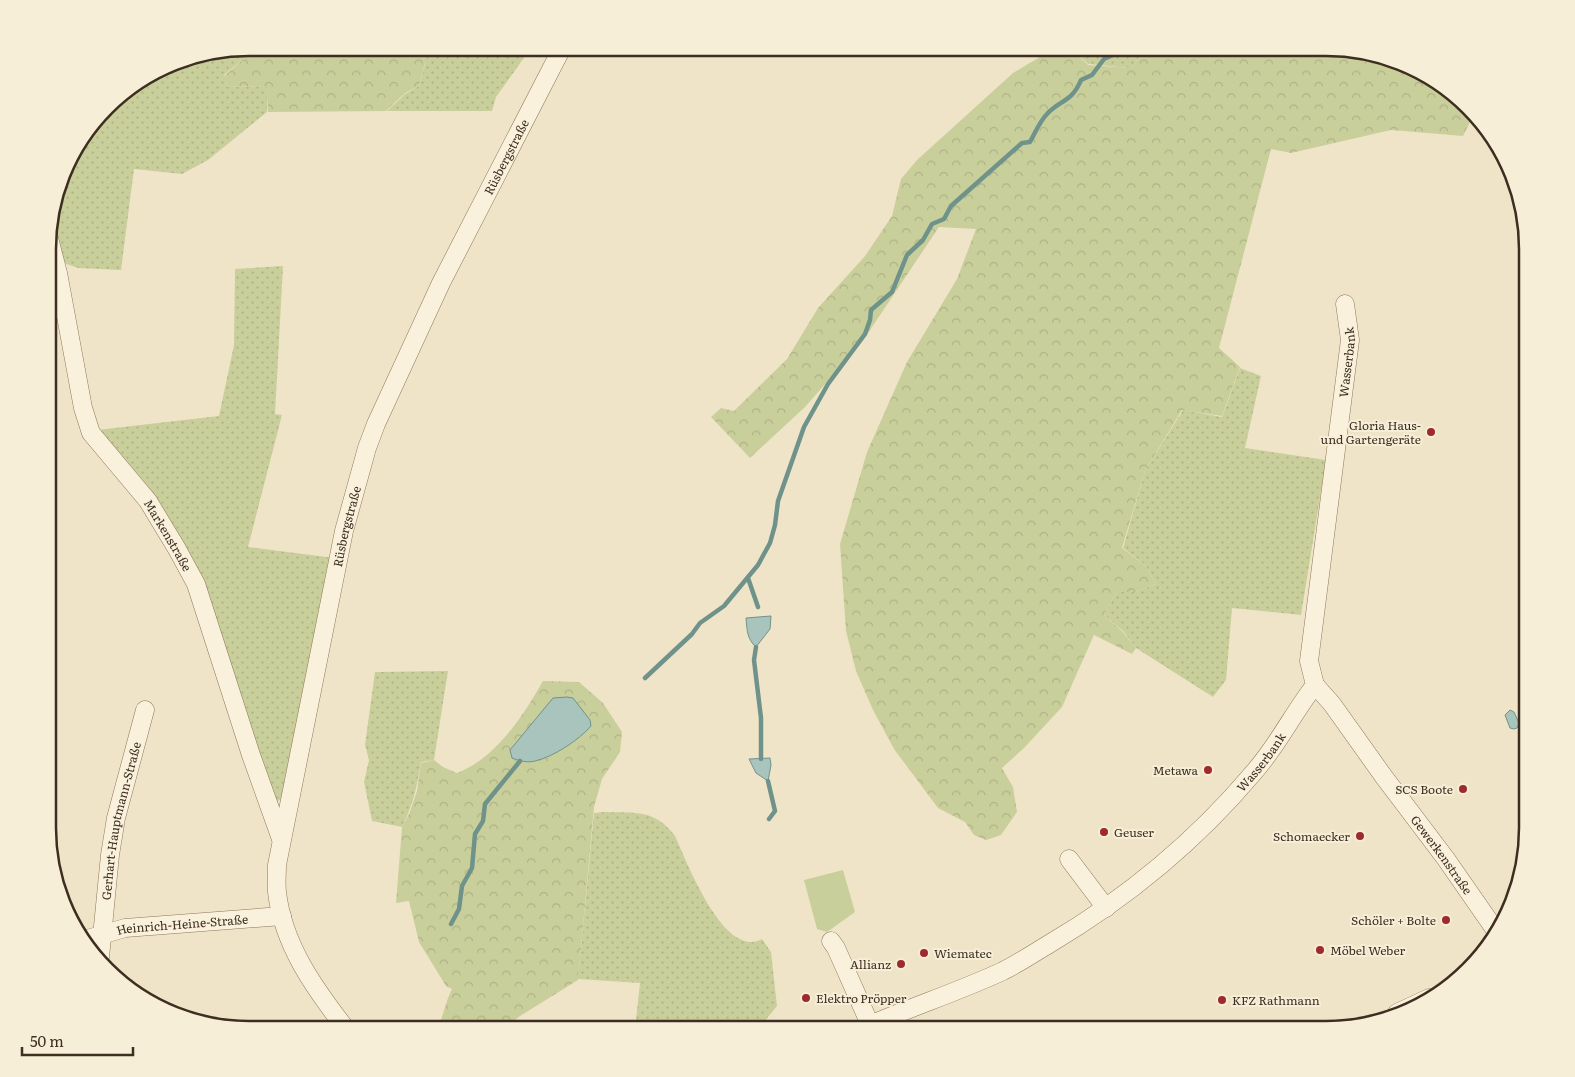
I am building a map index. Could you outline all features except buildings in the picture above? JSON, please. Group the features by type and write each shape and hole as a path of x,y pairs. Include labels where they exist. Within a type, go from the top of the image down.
{"street":[{"name":"Rüsbergstraße","path":"340,1021 308,976 293,948 282,916 277,892 277,865 344,531 367,448 376,424 441,283 558,56"},
{"name":"Markenstraße","path":"56,265 84,408 91,434 148,501 178,549 196,584 251,755 281,840"},
{"name":"Wasserbank","path":"885,1021 1005,970 1080,926 1106,908 1189,841 1227,803 1278,743 1298,707 1315,685 1310,661 1350,340 1345,304"},
{"name":"Gewerkenstraße","path":"1315,685 1332,704 1446,859 1492,925"},
{"name":"Gerhart-Hauptmann-Straße","path":"101,951 110,855 116,818 145,710"},
{"path":"1069,859 1106,908"},
{"name":"Heinrich-Heine-Straße","path":"91,938 125,928 282,916"},
{"path":"831,941 836,948 868,1021"}],"green space":[{"path":"247,56 224,75 228,87 268,86 267,112 208,160 182,174 134,169 121,270 78,268 61,262 56,249 58,224 66,187 82,153 104,122 132,96 164,76 199,63"},
{"path":"249,56 422,56 425,63 419,86 405,93 386,111 268,112 267,86 228,87 224,76"},
{"path":"422,56 525,56 496,97 492,111 387,111 405,94 419,86 425,64"},
{"path":"1042,56 1079,56 1088,65 1131,68 1140,56 1326,56 1351,58 1388,66 1411,76 1443,96 1470,121 1463,136 1391,130 1291,153 1271,149 1219,348 1240,367 1222,416 1182,410 1145,471 1122,548 1145,565 1156,584 1135,592 1116,592 1104,615 1122,631 1136,648 1132,654 1094,635 1062,707 1024,748 1002,768 1013,787 1017,812 1001,835 986,840 974,835 965,822 938,808 894,749 873,710 856,671 846,631 840,544 867,452 907,362 957,279 976,229 939,227 862,342 805,407 750,458 711,417 721,408 734,411 787,359 818,308 865,256 892,216 901,179 917,160 1013,73"},
{"path":"1080,56 1140,56 1131,68 1088,64"},
{"path":"283,266 275,414 282,415 248,547 334,558 282,798 278,801 274,798 239,705 148,492 130,465 97,430 219,416 234,345 235,269"},
{"path":"1240,368 1261,376 1245,448 1326,460 1301,615 1232,608 1226,680 1213,697 1136,648 1123,631 1104,615 1116,592 1135,592 1156,584 1145,565 1123,548 1145,471 1183,410 1222,417"},
{"path":"448,671 434,760 421,762 414,796 402,827 372,821 364,782 369,760 365,745 375,672"},
{"path":"543,681 579,682 603,703 622,732 620,752 602,779 594,807 578,980 514,1021 441,1021 452,989 446,986 419,942 409,901 396,903 402,827 417,791 421,763 434,760 443,767 457,773 471,766 496,747 527,708"},
{"path":"626,812 644,814 660,821 675,836 698,886 721,922 734,935 748,942 762,939 771,952 777,1006 765,1021 636,1021 640,983 578,979 594,813"},
{"path":"843,870 855,912 827,932 817,929 804,880"}],"water":[{"path":"771,616 770,629 756,647 749,637 746,618"},
{"path":"553,698 573,698 590,720 591,726 580,737 550,756 532,762 512,758 510,750"},
{"path":"1510,710 1514,712 1519,723 1517,728 1514,729 1510,728 1505,715"},
{"path":"770,758 771,765 768,781 756,773 749,759"}],"waterway":[{"path":"645,678 692,634 700,623 724,606 758,565 770,543 775,525 778,501 804,427 828,384 865,334 871,310 892,292 907,255 923,240 932,224 944,219 951,206 1022,143 1030,142 1044,117 1070,97 1081,80 1092,75 1104,59 1111,56"},
{"path":"748,578 758,607"},
{"path":"756,647 754,660 761,718 761,759"},
{"path":"451,924 459,909 462,886 472,868 475,834 483,821 485,804 520,761"},
{"path":"768,781 775,811 769,819"}],"place":[{"name":"Gloria Haus- und Gartengeräte","path":"1431,432"},
{"name":"Metawa","path":"1208,770"},
{"name":"SCS Boote","path":"1463,789"},
{"name":"Geuser","path":"1104,832"},
{"name":"Schomaecker","path":"1360,836"},
{"name":"Schöler + Bolte","path":"1446,920"},
{"name":"Möbel Weber","path":"1320,950"},
{"name":"Wiematec","path":"924,953"},
{"name":"Allianz","path":"901,964"},
{"name":"Elektro Pröpper","path":"806,998"},
{"name":"KFZ Rathmann","path":"1222,1000"}]}
